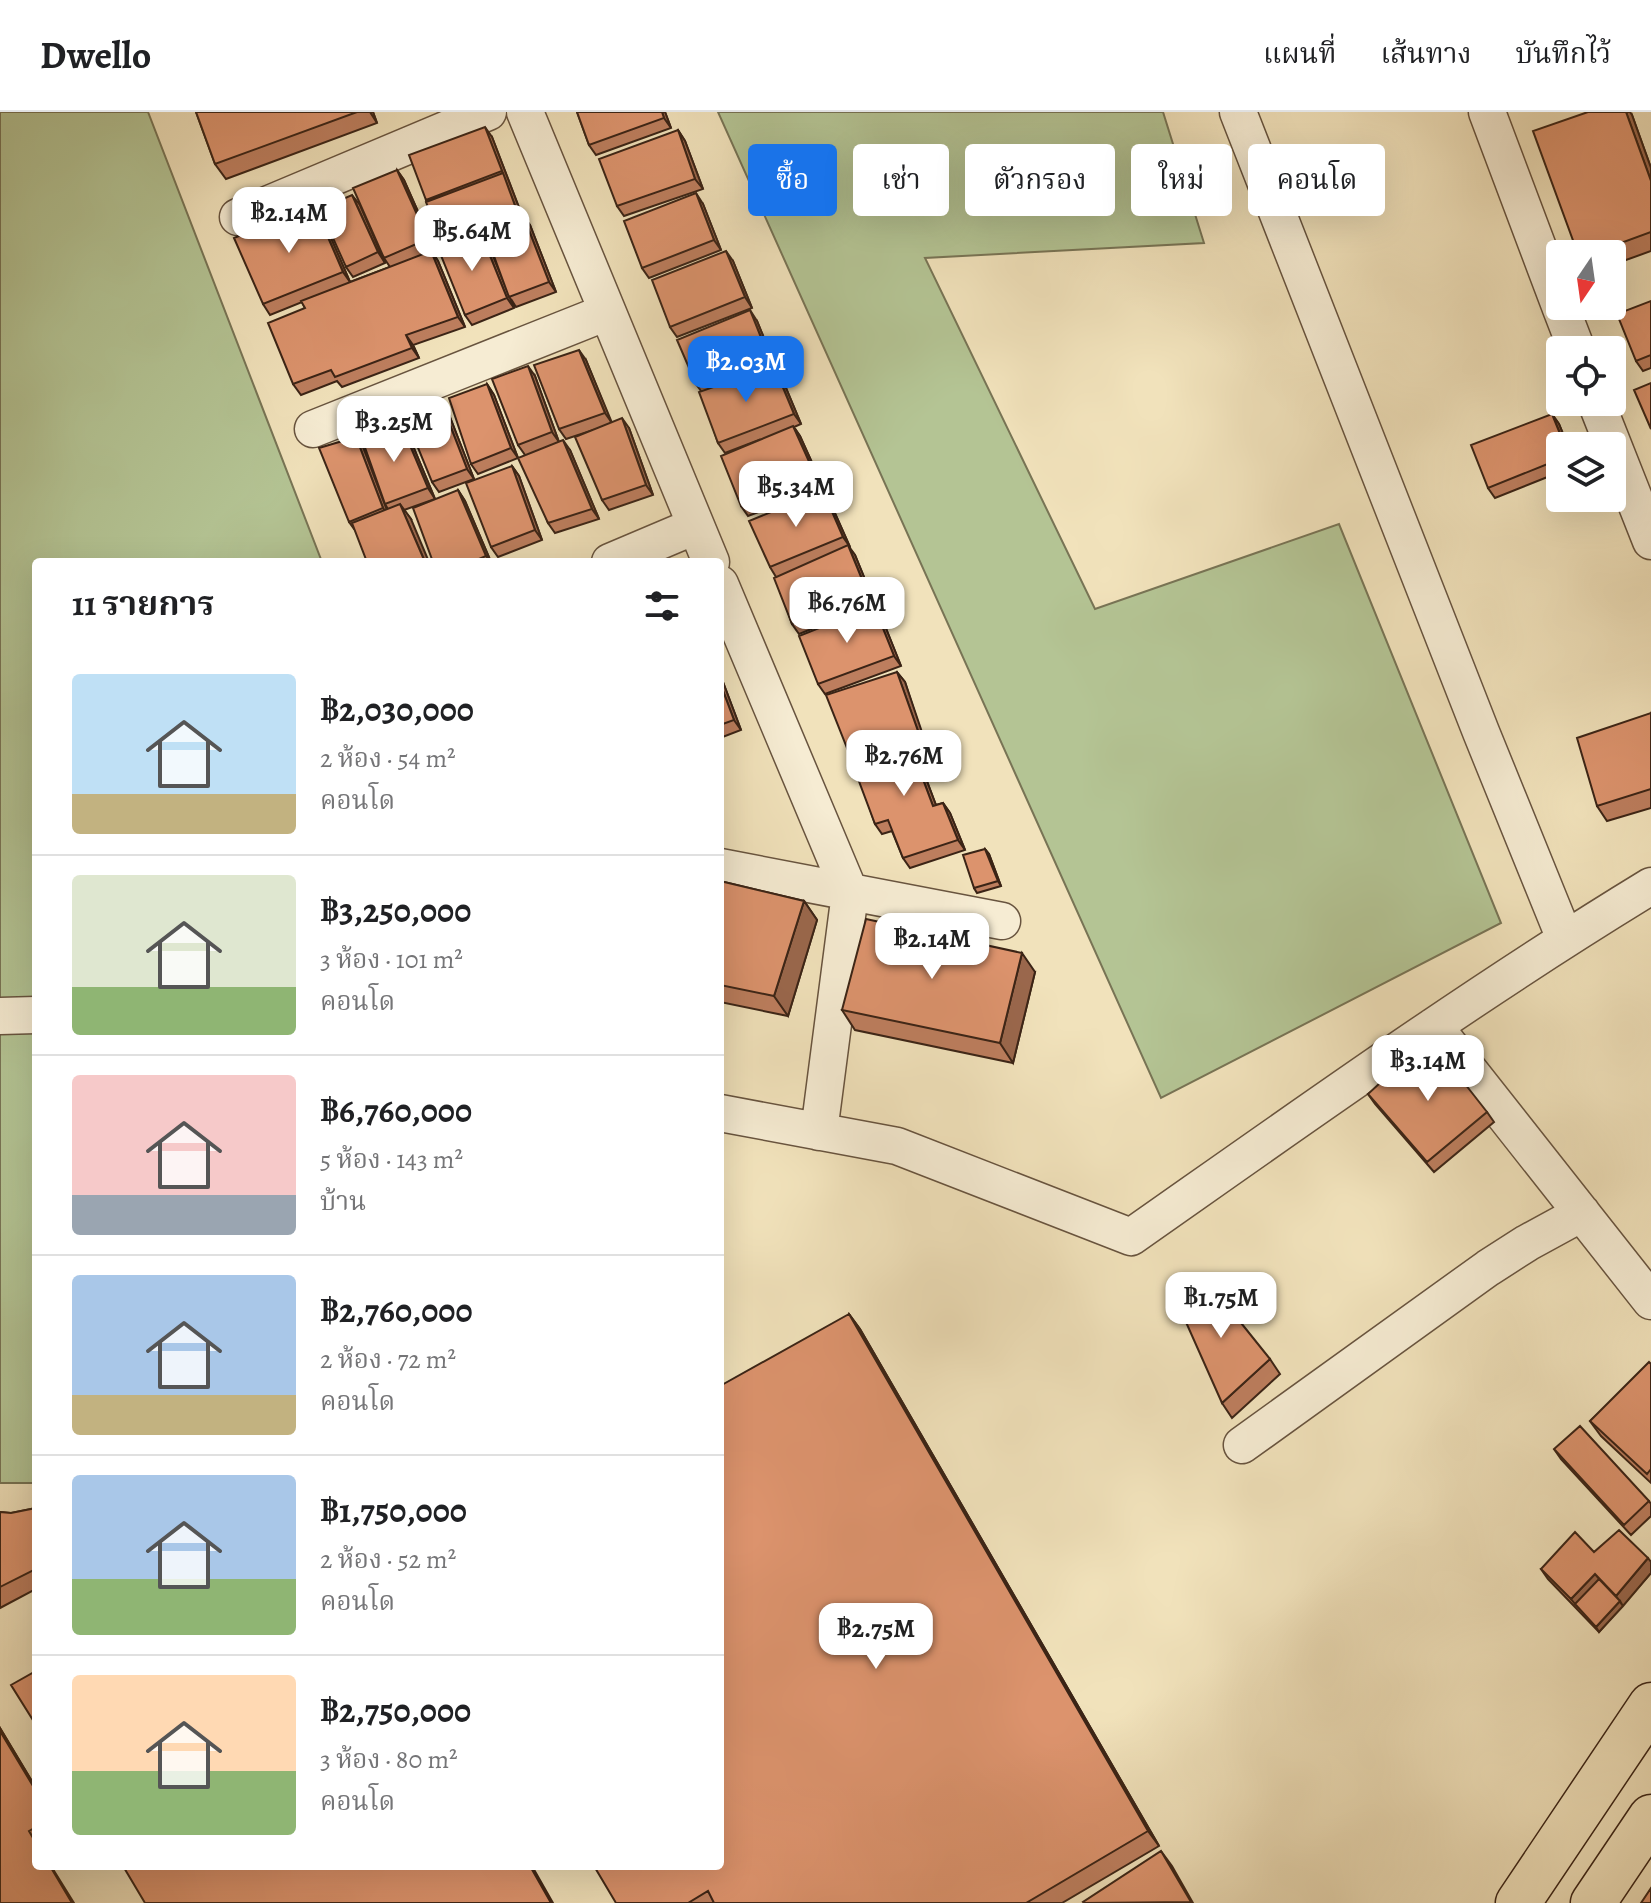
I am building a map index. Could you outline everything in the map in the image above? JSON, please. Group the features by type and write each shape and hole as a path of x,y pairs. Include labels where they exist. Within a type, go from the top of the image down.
{"main road":[{"path":"1518,1903 1651,1705"},
{"path":"1593,1903 1651,1817"}],"street":[{"path":"238,217 488,112"},
{"path":"525,112 709,558"},
{"path":"1238,112 1565,939"},
{"path":"1487,112 1546,269"},
{"path":"313,429 607,312"},
{"path":"1602,416 1651,541"},
{"path":"619,558 695,526"},
{"path":"724,594 850,893 819,1132"},
{"path":"724,868 1002,921"},
{"path":"724,1114 897,1146 1131,1237 1434,1026 1651,886"},
{"path":"0,1016 32,1015"},
{"path":"1434,1026 1651,1301"},
{"path":"1242,1445 1488,1268 1582,1213"}],"green space":[{"path":"0,112 148,112 320,558 32,558 32,1483 0,1483"},
{"path":"718,112 1163,112 1173,144 1131,144 1131,216 1196,216 1204,243 925,258 1095,609 1339,524 1501,923 1161,1098 765,216 837,216 837,144 748,144 748,179"}],"building":[{"path":"196,112 357,112 215,164"},
{"path":"577,112 662,112 664,118 589,145"},
{"path":"1588,112 1626,112 1651,181 1651,232 1626,241 1573,240 1533,131"},
{"path":"485,127 502,171 426,200 409,155"},
{"path":"678,130 695,179 617,206 599,159"},
{"path":"397,170 428,239 384,258 353,188"},
{"path":"503,173 517,211 441,240 426,202"},
{"path":"696,193 714,240 642,268 624,221"},
{"path":"352,195 378,252 346,267 320,209"},
{"path":"314,205 343,272 263,304 234,238"},
{"path":"523,215 549,282 509,297 484,229"},
{"path":"480,231 507,298 465,315 438,248"},
{"path":"431,251 458,317 406,335 412,348 335,377 331,370 293,384 268,323 305,308 301,301"},
{"path":"726,251 745,297 670,327 652,280"},
{"path":"1651,301 1651,355 1636,361 1619,320 1626,320 1626,311"},
{"path":"750,310 768,355 696,384 677,340"},
{"path":"579,350 605,413 559,429 534,365"},
{"path":"528,366 552,432 518,445 492,379"},
{"path":"774,366 794,414 718,443 699,392"},
{"path":"1651,383 1651,429 1634,390"},
{"path":"487,384 511,448 471,464 449,398"},
{"path":"441,402 467,469 432,482 405,416"},
{"path":"1547,416 1553,416 1559,432 1546,432 1546,465 1488,488 1471,445"},
{"path":"622,418 646,485 602,500 575,437"},
{"path":"401,424 428,488 385,504 362,439"},
{"path":"793,426 816,477 741,506 721,456"},
{"path":"356,437 383,508 349,522 319,448"},
{"path":"563,440 592,509 548,523 518,458"},
{"path":"512,466 535,530 491,547 466,483"},
{"path":"458,490 486,556 432,558 413,508"},
{"path":"823,491 843,537 770,567 749,521"},
{"path":"400,504 423,558 365,558 352,523"},
{"path":"848,545 868,594 792,624 774,578"},
{"path":"874,606 894,656 818,684 799,636"},
{"path":"897,672 918,731 849,753 826,695"},
{"path":"724,694 734,720 724,724"},
{"path":"1651,713 1651,789 1597,806 1577,738"},
{"path":"922,738 931,761 918,766 933,806 943,803 958,840 903,858 888,820 875,824 851,760"},
{"path":"985,849 998,881 974,888 963,855"},
{"path":"724,882 804,901 774,996 724,986"},
{"path":"866,919 1022,953 1000,1043 842,1010"},
{"path":"1436,1047 1487,1112 1427,1162 1368,1094 1406,1059 1412,1065"},
{"path":"1205,1278 1270,1359 1222,1403 1177,1302"},
{"path":"849,1314 1148,1831 1026,1903 714,1903 708,1891 688,1903 616,1903 596,1870 724,1870 724,1384"},
{"path":"1649,1362 1651,1469 1647,1474 1590,1421"},
{"path":"1580,1426 1649,1501 1624,1525 1554,1449"},
{"path":"32,1509 32,1571 0,1587 0,1512"},
{"path":"1619,1530 1648,1558 1616,1596 1595,1574 1571,1599 1541,1569 1575,1532 1594,1552"},
{"path":"1599,1579 1620,1601 1596,1627 1575,1604"},
{"path":"32,1673 32,1719 11,1685"},
{"path":"0,1731 32,1784 32,1829 29,1831 32,1836 32,1870 52,1870 72,1903 0,1903"},
{"path":"1161,1851 1191,1902 1083,1902"},
{"path":"125,1870 532,1870 551,1903 145,1903"},
{"path":"1651,1888 1651,1903 1641,1903"}]}
